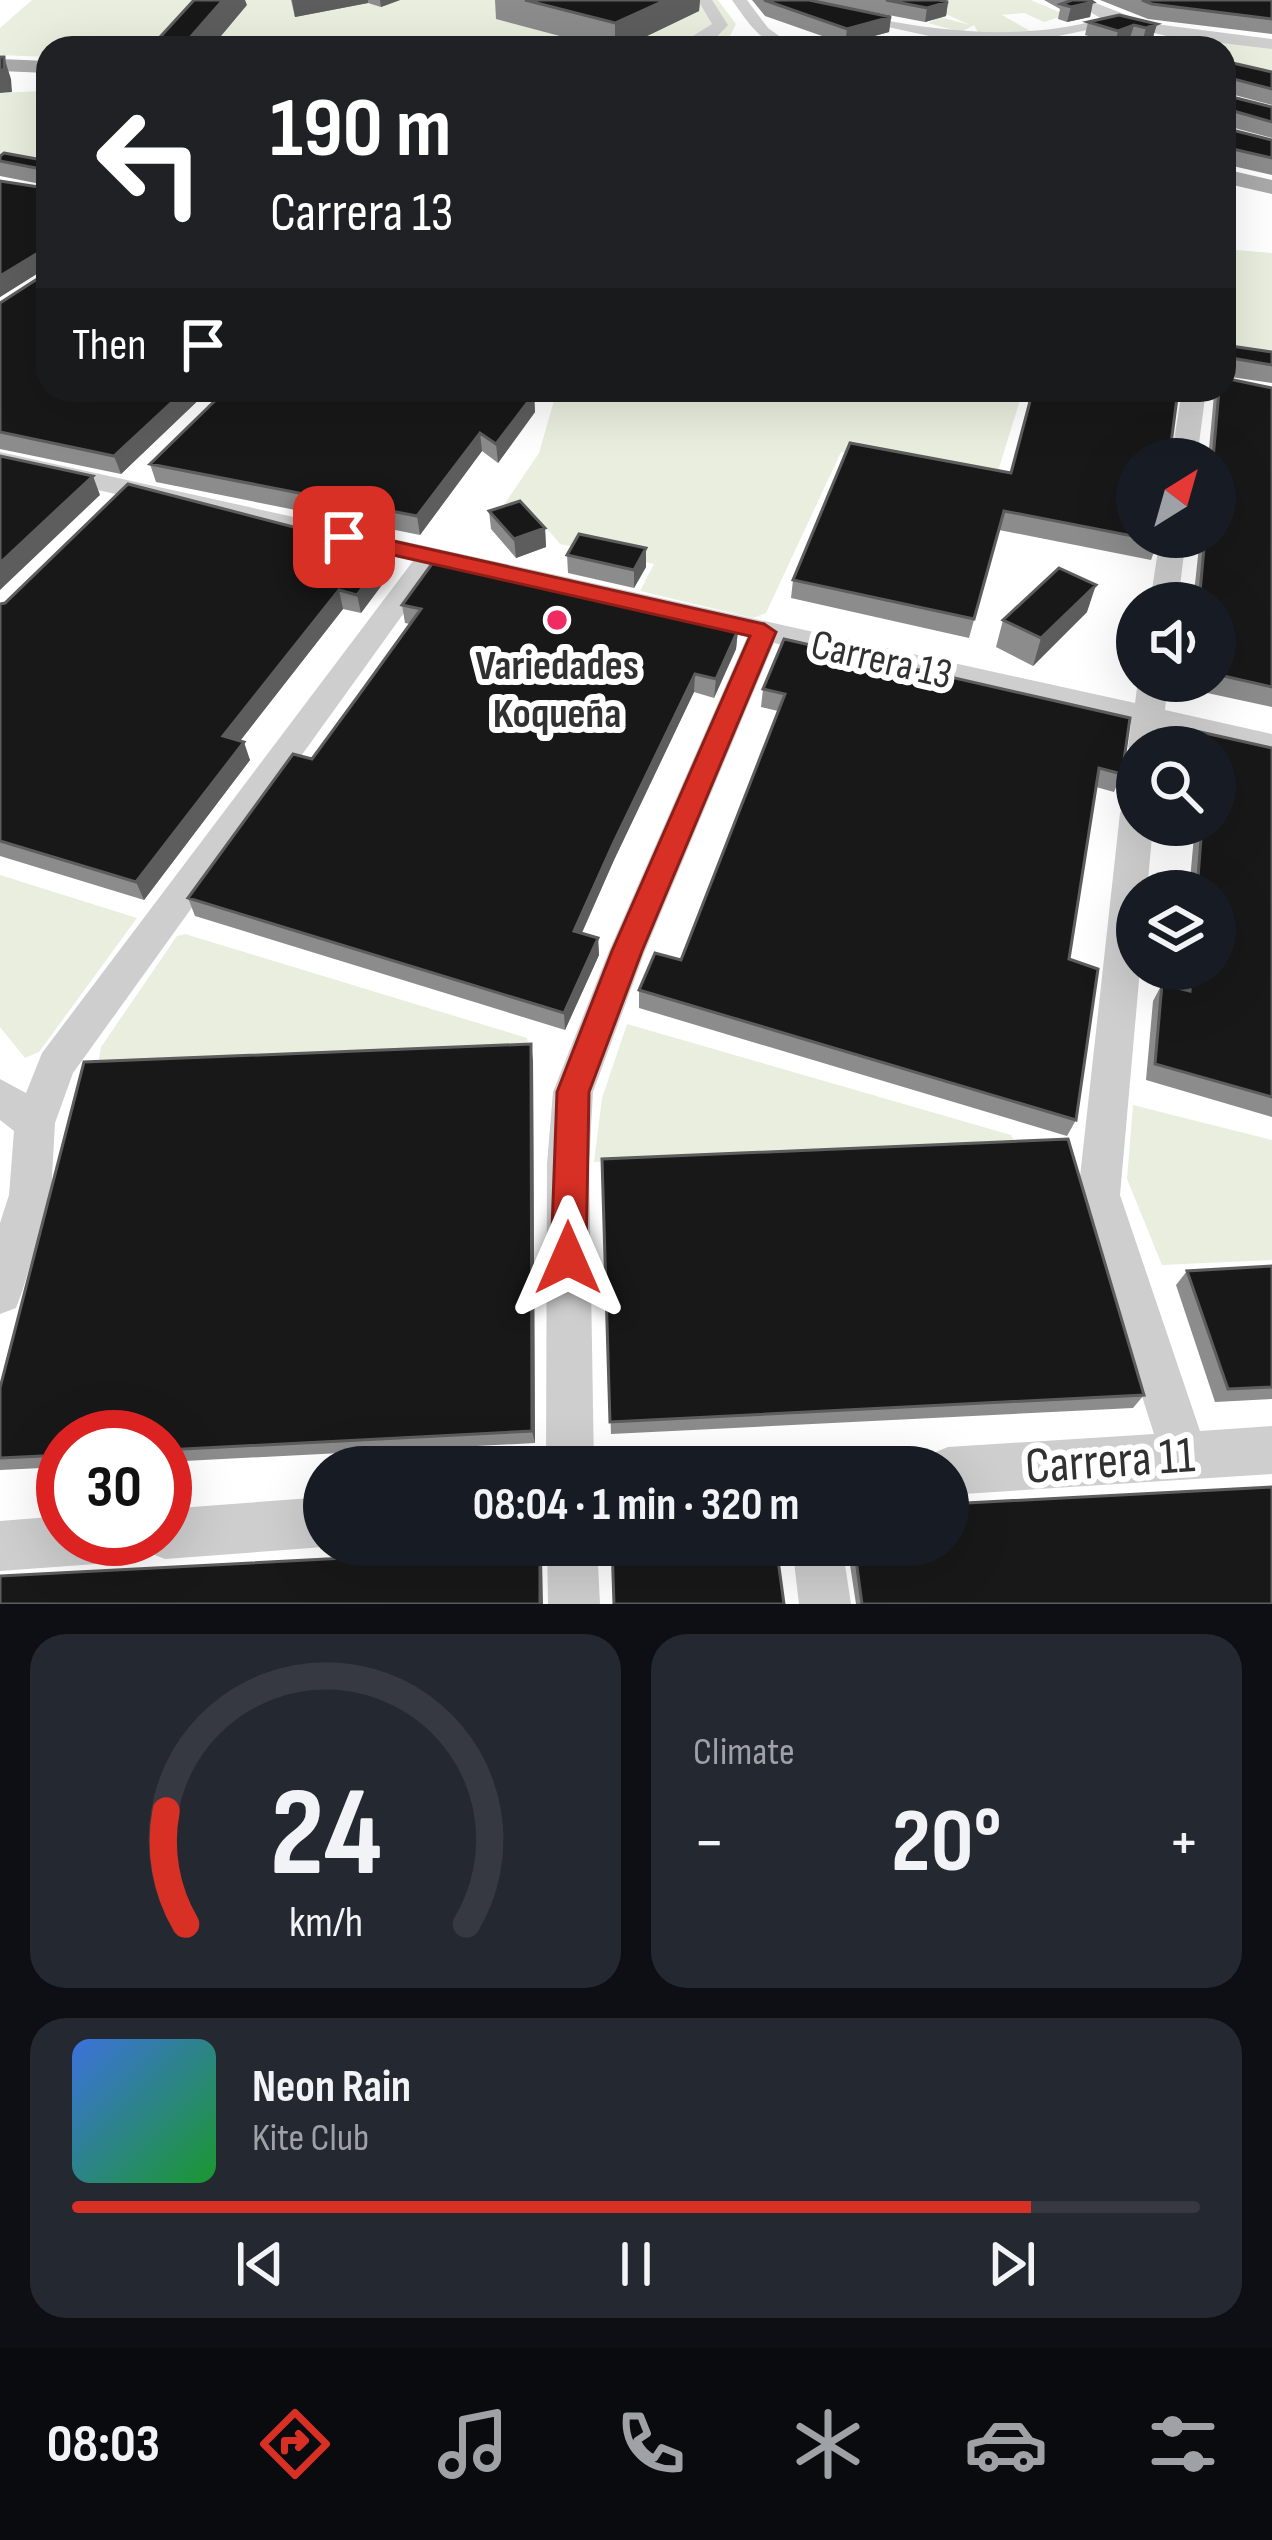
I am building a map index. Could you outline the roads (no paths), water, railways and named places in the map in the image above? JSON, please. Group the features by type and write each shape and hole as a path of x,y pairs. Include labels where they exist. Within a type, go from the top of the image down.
{"main road":[{"path":"0,61 36,62"},
{"path":"1236,179 1272,187"},
{"path":"1236,190 1272,198"}],"street":[{"path":"705,0 720,25 710,36"},
{"path":"718,0 736,24 730,36"},
{"path":"739,0 773,36"},
{"path":"771,0 954,36"},
{"path":"1077,0 1114,20 1219,36"},
{"path":"760,25 775,10 804,7"},
{"path":"1016,36 1078,32 1114,20"},
{"path":"1236,39 1272,44"},
{"path":"1187,438 1191,402"},
{"name":"Carrera 13","path":"0,460 120,495 430,557 764,632 1123,726"},
{"path":"120,495 158,460"},
{"path":"0,1292 30,1195 35,1123 56,1065 430,557"},
{"path":"570,1446 568,1163 573,1092 627,951 764,632"},
{"name":"Carrera 13","path":"1236,742 1272,746"},
{"path":"1134,846 1100,1195 1184,1454"},
{"path":"0,1097 35,1123"},
{"name":"Carrera 11","path":"969,1469 1272,1450"},
{"path":"192,1532 303,1524"},
{"path":"0,1546 36,1543"},
{"path":"573,1566 574,1604"},
{"path":"820,1566 825,1604"}],"place":[{"name":"Variedades Koqueña","path":"557,620"}]}
